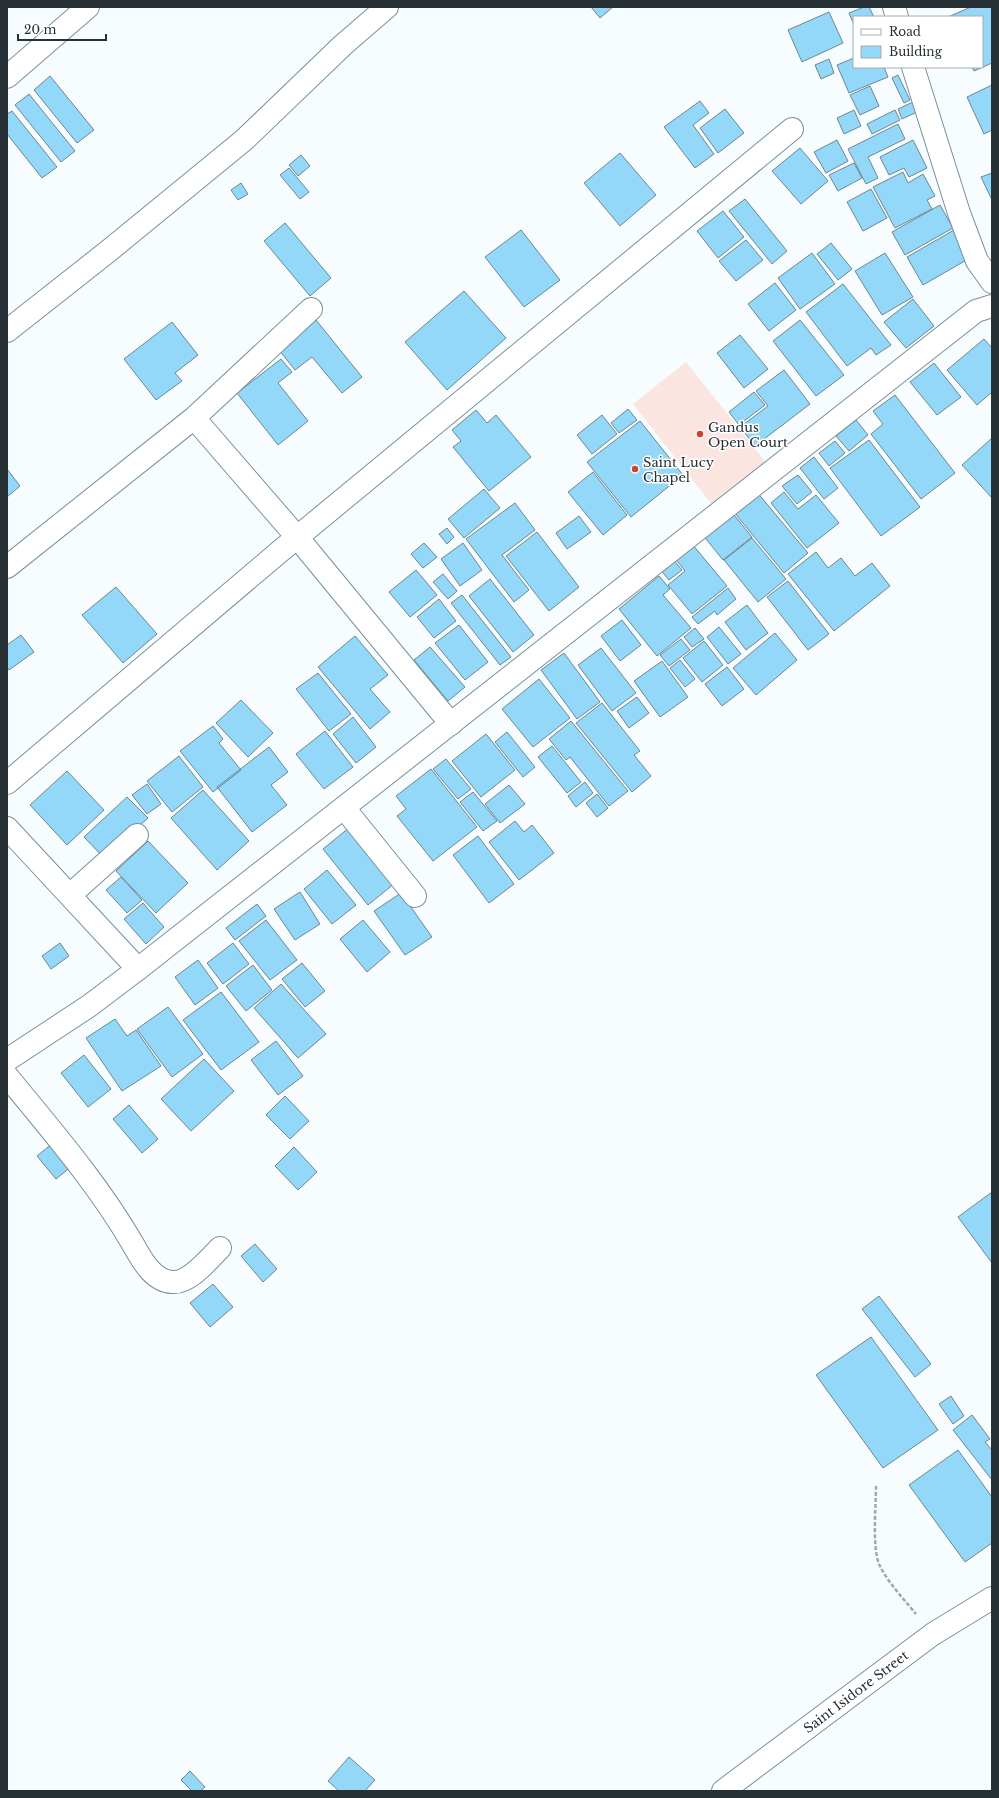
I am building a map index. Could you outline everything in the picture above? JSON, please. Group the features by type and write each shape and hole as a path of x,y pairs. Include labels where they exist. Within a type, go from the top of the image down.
{"street":[{"path":"7,77 88,7"},
{"path":"7,331 86,267 111,249 244,140 343,45 387,7"},
{"path":"913,68 959,213 977,261 992,282"},
{"path":"7,783 297,537 792,129"},
{"path":"7,1060 89,1006 138,969 976,311 992,306"},
{"path":"7,568 194,418 311,309"},
{"path":"194,418 297,537 451,724"},
{"path":"344,808 415,896"},
{"path":"7,828 138,969"},
{"path":"70,895 137,835"},
{"path":"7,1076 97,1189 118,1219 141,1258 157,1278 172,1283 187,1278 200,1268 220,1248"},
{"name":"Saint Isidore Street","path":"723,1791 933,1634 992,1598"}],"path":[{"path":"876,1486 876,1547 879,1563 889,1581 933,1634"}],"shaded area":[{"name":"Gandus Open Court","path":"686,362 768,465 713,506 633,404"}],"building":[{"path":"591,7 613,7 600,18"},
{"path":"864,7 869,7 874,16 853,16 853,23 849,13"},
{"path":"971,7 992,7 992,63 983,67 983,16 950,16"},
{"path":"829,12 843,43 802,62 788,30"},
{"path":"853,58 853,68 884,68 888,77 849,93 837,65"},
{"path":"829,59 834,73 821,79 815,65"},
{"path":"972,68 981,68 974,71"},
{"path":"898,75 910,100 904,103 892,78"},
{"path":"50,76 94,130 77,143 34,90"},
{"path":"992,85 992,130 984,134 967,97"},
{"path":"870,86 879,106 860,115 850,95"},
{"path":"29,94 75,151 61,162 15,105"},
{"path":"700,101 709,113 693,125 714,154 695,168 664,127"},
{"path":"913,102 917,112 902,119 898,109"},
{"path":"725,109 744,133 718,153 700,128"},
{"path":"854,110 861,126 844,134 837,118"},
{"path":"895,110 900,120 872,134 867,124"},
{"path":"12,111 57,167 42,178 7,134 7,114"},
{"path":"898,124 905,139 868,157 878,178 866,184 848,149"},
{"path":"837,140 848,161 826,173 814,152"},
{"path":"913,140 927,168 909,177 904,168 889,175 880,157"},
{"path":"800,148 828,181 801,204 772,171"},
{"path":"620,153 656,195 620,226 584,183"},
{"path":"301,155 310,166 298,176 289,165"},
{"path":"854,163 862,178 838,191 829,175"},
{"path":"289,168 309,192 300,199 280,175"},
{"path":"903,172 908,183 923,174 935,196 927,200 932,209 895,228 873,187"},
{"path":"992,173 992,200 981,177"},
{"path":"241,183 248,194 238,200 231,190"},
{"path":"871,189 887,218 863,231 847,202"},
{"path":"745,199 787,251 772,264 729,211"},
{"path":"940,205 953,228 905,255 892,232"},
{"path":"723,211 744,237 718,258 697,231"},
{"path":"285,223 331,278 310,296 264,241"},
{"path":"521,230 560,280 524,307 485,257"},
{"path":"954,230 970,258 923,285 907,257"},
{"path":"746,240 763,260 736,281 719,261"},
{"path":"831,243 852,269 838,280 817,254"},
{"path":"812,253 835,284 800,309 778,278"},
{"path":"885,253 913,297 882,315 855,271"},
{"path":"775,283 796,310 769,331 748,304"},
{"path":"843,284 891,345 876,355 871,348 847,366 806,312"},
{"path":"464,291 506,338 447,390 405,342"},
{"path":"913,299 934,326 906,348 884,322"},
{"path":"316,320 362,377 342,393 312,357 295,370 279,350"},
{"path":"800,320 844,375 816,396 773,341"},
{"path":"172,322 198,355 175,373 182,381 156,400 124,359"},
{"path":"740,335 768,369 744,388 717,353"},
{"path":"984,339 992,348 992,392 977,405 947,370"},
{"path":"281,359 292,372 278,383 308,421 278,445 237,393"},
{"path":"934,363 961,397 937,415 910,382"},
{"path":"784,370 810,404 755,446 740,427 768,406 756,391"},
{"path":"754,392 765,405 739,425 729,412"},
{"path":"895,395 955,473 921,499 871,434 883,424 873,411"},
{"path":"628,409 637,420 619,433 611,423"},
{"path":"476,410 487,423 496,415 531,457 489,491 453,447 461,441 452,430"},
{"path":"602,415 617,434 592,454 577,435"},
{"path":"856,420 868,435 849,451 836,436"},
{"name":"Saint Lucy Chapel","path":"640,421 683,475 631,517 587,462"},
{"path":"992,438 992,498 962,465"},
{"path":"869,440 920,507 881,536 830,468"},
{"path":"835,441 845,453 829,466 819,453"},
{"path":"814,457 838,488 824,499 800,468"},
{"path":"7,469 20,486 7,497"},
{"path":"593,472 627,515 603,535 568,492"},
{"path":"798,475 812,492 797,504 782,486"},
{"path":"484,489 500,508 464,538 448,519"},
{"path":"756,491 808,553 784,573 733,511"},
{"path":"784,492 798,509 816,495 839,523 807,548 771,503"},
{"path":"515,503 535,530 502,555 529,590 514,602 466,539"},
{"path":"730,510 752,537 723,560 702,534"},
{"path":"579,516 591,532 567,549 556,533"},
{"path":"447,528 454,537 447,544 439,534"},
{"path":"537,532 579,587 549,611 506,556"},
{"path":"752,538 786,579 758,602 724,560"},
{"path":"424,543 437,557 423,568 411,554"},
{"path":"463,543 482,570 460,586 441,559"},
{"path":"692,544 727,586 692,614 668,585 685,571 675,558"},
{"path":"816,552 828,568 841,558 855,576 872,563 890,586 834,631 788,574"},
{"path":"672,558 682,570 669,580 659,568"},
{"path":"416,570 437,595 410,617 389,592"},
{"path":"443,574 457,591 448,599 433,582"},
{"path":"659,576 670,589 663,595 691,628 657,656 619,609"},
{"path":"490,579 534,635 513,652 469,596"},
{"path":"788,581 829,634 808,650 767,597"},
{"path":"116,587 157,634 123,663 82,615"},
{"path":"728,588 736,599 717,615 715,611 698,624 692,617"},
{"path":"462,595 511,657 500,665 451,603"},
{"path":"439,599 456,621 434,638 417,617"},
{"path":"747,605 768,633 746,650 725,622"},
{"path":"622,620 641,645 620,661 601,636"},
{"path":"459,625 488,662 465,680 435,643"},
{"path":"719,627 741,654 728,664 707,637"},
{"path":"695,628 704,639 692,647 684,637"},
{"path":"775,633 797,660 756,695 733,668"},
{"path":"21,635 34,652 9,670 7,667 7,645"},
{"path":"355,636 388,675 370,689 390,712 370,729 318,667"},
{"path":"681,639 690,650 669,666 660,655"},
{"path":"704,641 723,665 702,682 683,658"},
{"path":"430,647 465,687 448,701 414,660"},
{"path":"601,648 636,693 612,711 578,665"},
{"path":"564,653 600,702 577,719 541,670"},
{"path":"680,660 695,679 685,687 670,668"},
{"path":"662,661 688,697 660,717 634,681"},
{"path":"727,667 744,689 722,706 705,684"},
{"path":"318,673 351,714 329,731 296,689"},
{"path":"539,679 570,718 533,747 502,709"},
{"path":"637,697 649,713 629,728 617,711"},
{"path":"241,700 273,733 248,757 216,723"},
{"path":"602,703 640,751 634,755 651,776 632,792 576,723"},
{"path":"353,717 376,747 356,763 333,734"},
{"path":"571,721 628,791 609,806 570,757 566,760 549,739"},
{"path":"213,726 223,739 219,743 241,770 213,792 180,751"},
{"path":"325,731 353,767 324,789 296,754"},
{"path":"507,732 535,767 523,777 495,742"},
{"path":"486,734 515,770 481,797 452,761"},
{"path":"552,746 581,782 567,793 538,757"},
{"path":"269,747 288,772 271,785 287,805 252,832 217,787"},
{"path":"179,756 203,787 172,812 147,781"},
{"path":"446,759 471,789 458,799 433,769"},
{"path":"431,769 477,827 433,861 397,816 406,809 396,796"},
{"path":"67,771 104,810 67,845 30,805"},
{"path":"585,782 593,793 576,807 568,796"},
{"path":"147,784 161,804 147,814 132,795"},
{"path":"509,785 525,804 500,823 485,804"},
{"path":"203,790 249,841 217,870 171,818"},
{"path":"473,792 497,821 483,831 460,802"},
{"path":"597,794 608,808 597,817 586,803"},
{"path":"127,797 148,818 104,858 84,837"},
{"path":"515,821 524,832 532,825 554,853 519,880 489,842"},
{"path":"350,827 395,883 368,905 323,849"},
{"path":"478,836 514,884 489,903 453,855"},
{"path":"148,841 188,883 156,913 116,871"},
{"path":"327,870 356,905 332,924 304,889"},
{"path":"121,877 142,900 127,913 106,890"},
{"path":"300,892 320,924 295,940 274,909"},
{"path":"401,893 432,937 405,955 374,911"},
{"path":"143,903 164,927 146,944 124,919"},
{"path":"257,904 266,916 235,940 226,928"},
{"path":"266,920 297,960 270,980 239,941"},
{"path":"363,920 390,952 367,972 340,939"},
{"path":"60,943 69,956 51,969 42,956"},
{"path":"233,943 249,964 223,984 207,963"},
{"path":"198,960 218,988 195,1005 175,977"},
{"path":"302,963 325,991 305,1007 282,979"},
{"path":"253,965 272,990 246,1011 226,986"},
{"path":"281,984 326,1034 298,1058 254,1008"},
{"path":"221,992 259,1042 221,1070 183,1020"},
{"path":"168,1007 203,1054 172,1077 137,1029"},
{"path":"115,1019 127,1036 136,1030 161,1066 122,1091 86,1038"},
{"path":"276,1041 303,1076 278,1095 251,1060"},
{"path":"84,1055 111,1089 88,1107 61,1073"},
{"path":"204,1059 234,1091 191,1131 161,1099"},
{"path":"285,1096 309,1121 290,1139 266,1115"},
{"path":"129,1105 158,1139 142,1153 113,1119"},
{"path":"53,1143 72,1166 56,1179 37,1156"},
{"path":"294,1147 317,1172 298,1190 275,1166"},
{"path":"992,1192 992,1263 958,1217"},
{"path":"255,1244 277,1269 263,1282 241,1256"},
{"path":"213,1284 233,1307 210,1327 190,1303"},
{"path":"879,1296 931,1364 915,1377 862,1309"},
{"path":"871,1337 938,1430 883,1468 816,1375"},
{"path":"951,1396 964,1416 953,1424 939,1404"},
{"path":"972,1415 990,1439 985,1442 992,1450 992,1480 953,1430"},
{"path":"958,1450 992,1497 992,1543 965,1562 909,1485"},
{"path":"349,1757 375,1780 365,1791 339,1791 328,1781"},
{"path":"190,1771 205,1787 200,1791 192,1791 181,1780"}],"place":[{"name":"Gandus Open Court","path":"700,434"},
{"name":"Saint Lucy Chapel","path":"635,469"}]}
